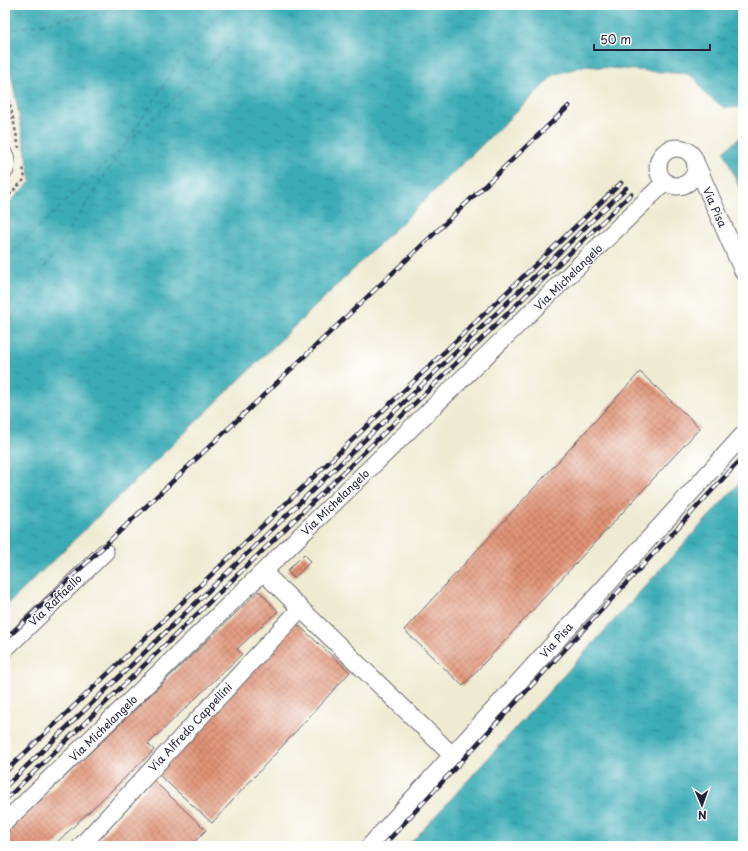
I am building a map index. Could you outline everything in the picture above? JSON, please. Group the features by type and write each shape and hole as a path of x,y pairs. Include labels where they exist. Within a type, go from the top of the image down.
{"lane":[{"path":"677,148 684,149 692,155 697,166 696,172 687,184 676,186 665,182 658,172 658,166 666,151 677,148"},
{"path":"5,156 5,170"},
{"name":"Via Pisa","path":"697,166 743,271"},
{"name":"Via Michelangelo","path":"5,822 665,182"},
{"name":"Via Pisa","path":"370,846 743,434"},
{"name":"Via Raffaello","path":"5,649 105,552"},
{"path":"263,572 452,755"},
{"name":"Via Alfredo Cappellini","path":"80,846 300,609"}],"water":[{"path":"5,5 743,5 743,107 725,108 706,95 696,79 688,74 584,66 554,75 5,607 5,207 31,181 11,72 5,73"},
{"path":"743,135 743,197 724,151"},
{"path":"743,479 743,846 408,846"}],"building":[{"path":"640,372 700,428 463,686 404,630"},
{"path":"304,554 311,561 294,578 287,571"},
{"path":"259,591 278,611 237,649 242,654 148,744 154,750 53,846 5,846 5,834"},
{"path":"296,623 350,672 212,823 158,774"},
{"path":"153,780 206,830 191,846 93,846"}],"ferry route":[{"path":"5,7 12,5"},
{"path":"5,31 75,17 166,5"},
{"path":"5,329 180,60 228,5"},
{"path":"126,144 271,5"},
{"path":"5,259 122,148"}],"railway":[{"path":"5,640 569,106"},
{"path":"5,772 621,183"},
{"path":"5,787 626,188"},
{"path":"5,800 631,194"},
{"path":"383,846 743,457"}]}
